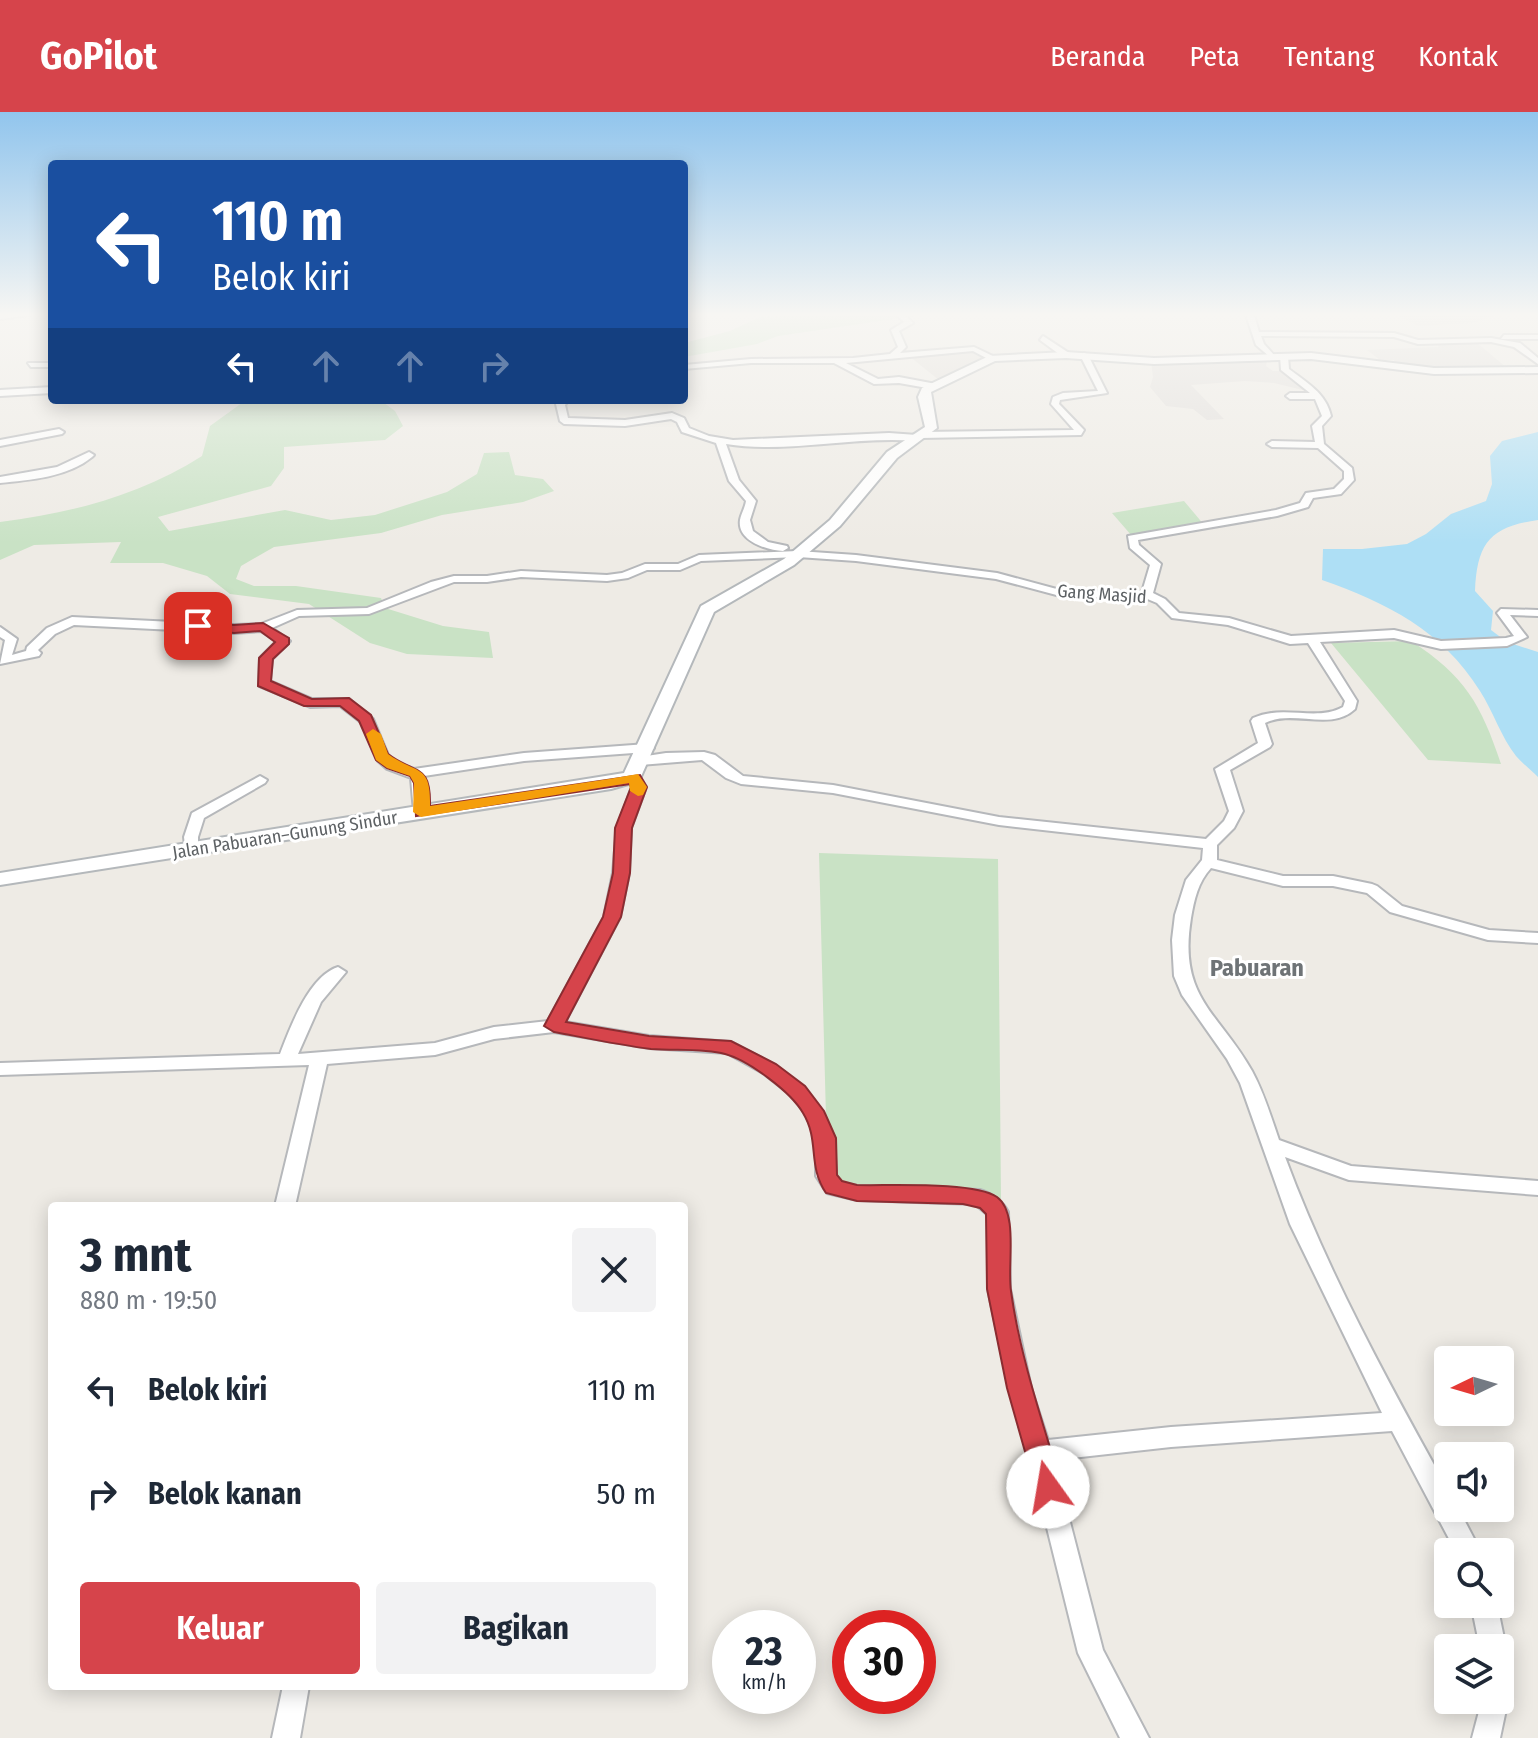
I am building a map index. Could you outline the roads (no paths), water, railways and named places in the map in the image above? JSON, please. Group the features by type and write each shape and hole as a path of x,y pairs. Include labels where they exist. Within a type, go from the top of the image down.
{"street":[{"path":"0,393 37,391"},
{"path":"554,1026 612,917 621,873 624,828 639,787 632,777 702,614 715,603 789,562 844,514 892,455 932,425 924,397 926,391"},
{"path":"560,404 564,421 625,423 672,416 681,420 685,430 698,438 720,442 781,442 856,435 918,437 1078,433 1055,404 1056,399 1102,391"},
{"path":"1316,391 1328,413 1317,426 1320,445"},
{"path":"1290,396 1317,396"},
{"path":"0,443 59,432"},
{"path":"720,442 734,481 751,501 745,520 755,539 773,548 801,552"},
{"path":"1147,595 1156,564 1134,546 1132,538 1277,513 1304,505 1310,495 1337,492 1349,480 1349,470 1320,445 1272,444"},
{"path":"0,480 56,471 84,462 89,455"},
{"path":"2,660 35,653 31,650 51,631 72,621 234,629 263,627 297,613 369,611 454,579 487,579 521,574 607,578 624,576 645,567 680,567 699,558 801,552"},
{"name":"Gang Masjid","path":"801,552 997,576 1064,594 1147,595 1161,601 1176,616 1229,622 1290,640 1394,634 1441,645 1507,642 1521,637 1503,613 1505,611 1538,613"},
{"path":"263,627 284,641 266,658 263,683 310,703 344,702 369,723 382,756 392,764 415,773 524,757 697,756 711,759 728,776 741,780 833,789 999,821 1209,853 1283,881 1333,881 1372,889 1396,909 1488,935 1538,938"},
{"path":"0,631 11,639 2,660"},
{"path":"1313,641 1325,657 1336,684 1351,701 1349,709 1337,715 1269,716 1258,721 1265,744 1222,769 1238,807 1234,821 1194,877 1179,940 1182,980 1241,1066 1261,1110 1300,1224 1462,1538"},
{"path":"415,773 422,782 421,812"},
{"name":"Jalan Pabuaran–Gunung Sindur","path":"0,879 191,851 611,783 632,777"},
{"path":"191,851 197,816 260,780"},
{"path":"286,1061 310,1002 322,985 338,972"},
{"path":"0,1069 319,1059 435,1049 494,1033 554,1026 649,1042 731,1048 769,1069 797,1091 813,1111 825,1138 826,1176 834,1188 857,1193 963,1196 987,1201 998,1212 999,1289 1020,1388 1040,1451 1091,1653 1135,1738"},
{"path":"286,1202 319,1059"},
{"path":"1271,1144 1349,1173 1538,1188"},
{"path":"1040,1451 1171,1437 1399,1421"},
{"path":"286,1738 295,1690"},
{"path":"1486,1738 1492,1714"}],"water":[{"path":"1538,432 1538,520 1508,527 1489,540 1479,561 1475,591 1493,611 1491,630 1507,642 1538,652 1538,777 1518,759 1480,691 1448,651 1391,609 1322,580 1323,549 1407,544 1426,534 1451,514 1486,501 1492,484 1490,456 1502,441"}],"district":[{"name":"Pabuaran","path":"1257,968"}]}
